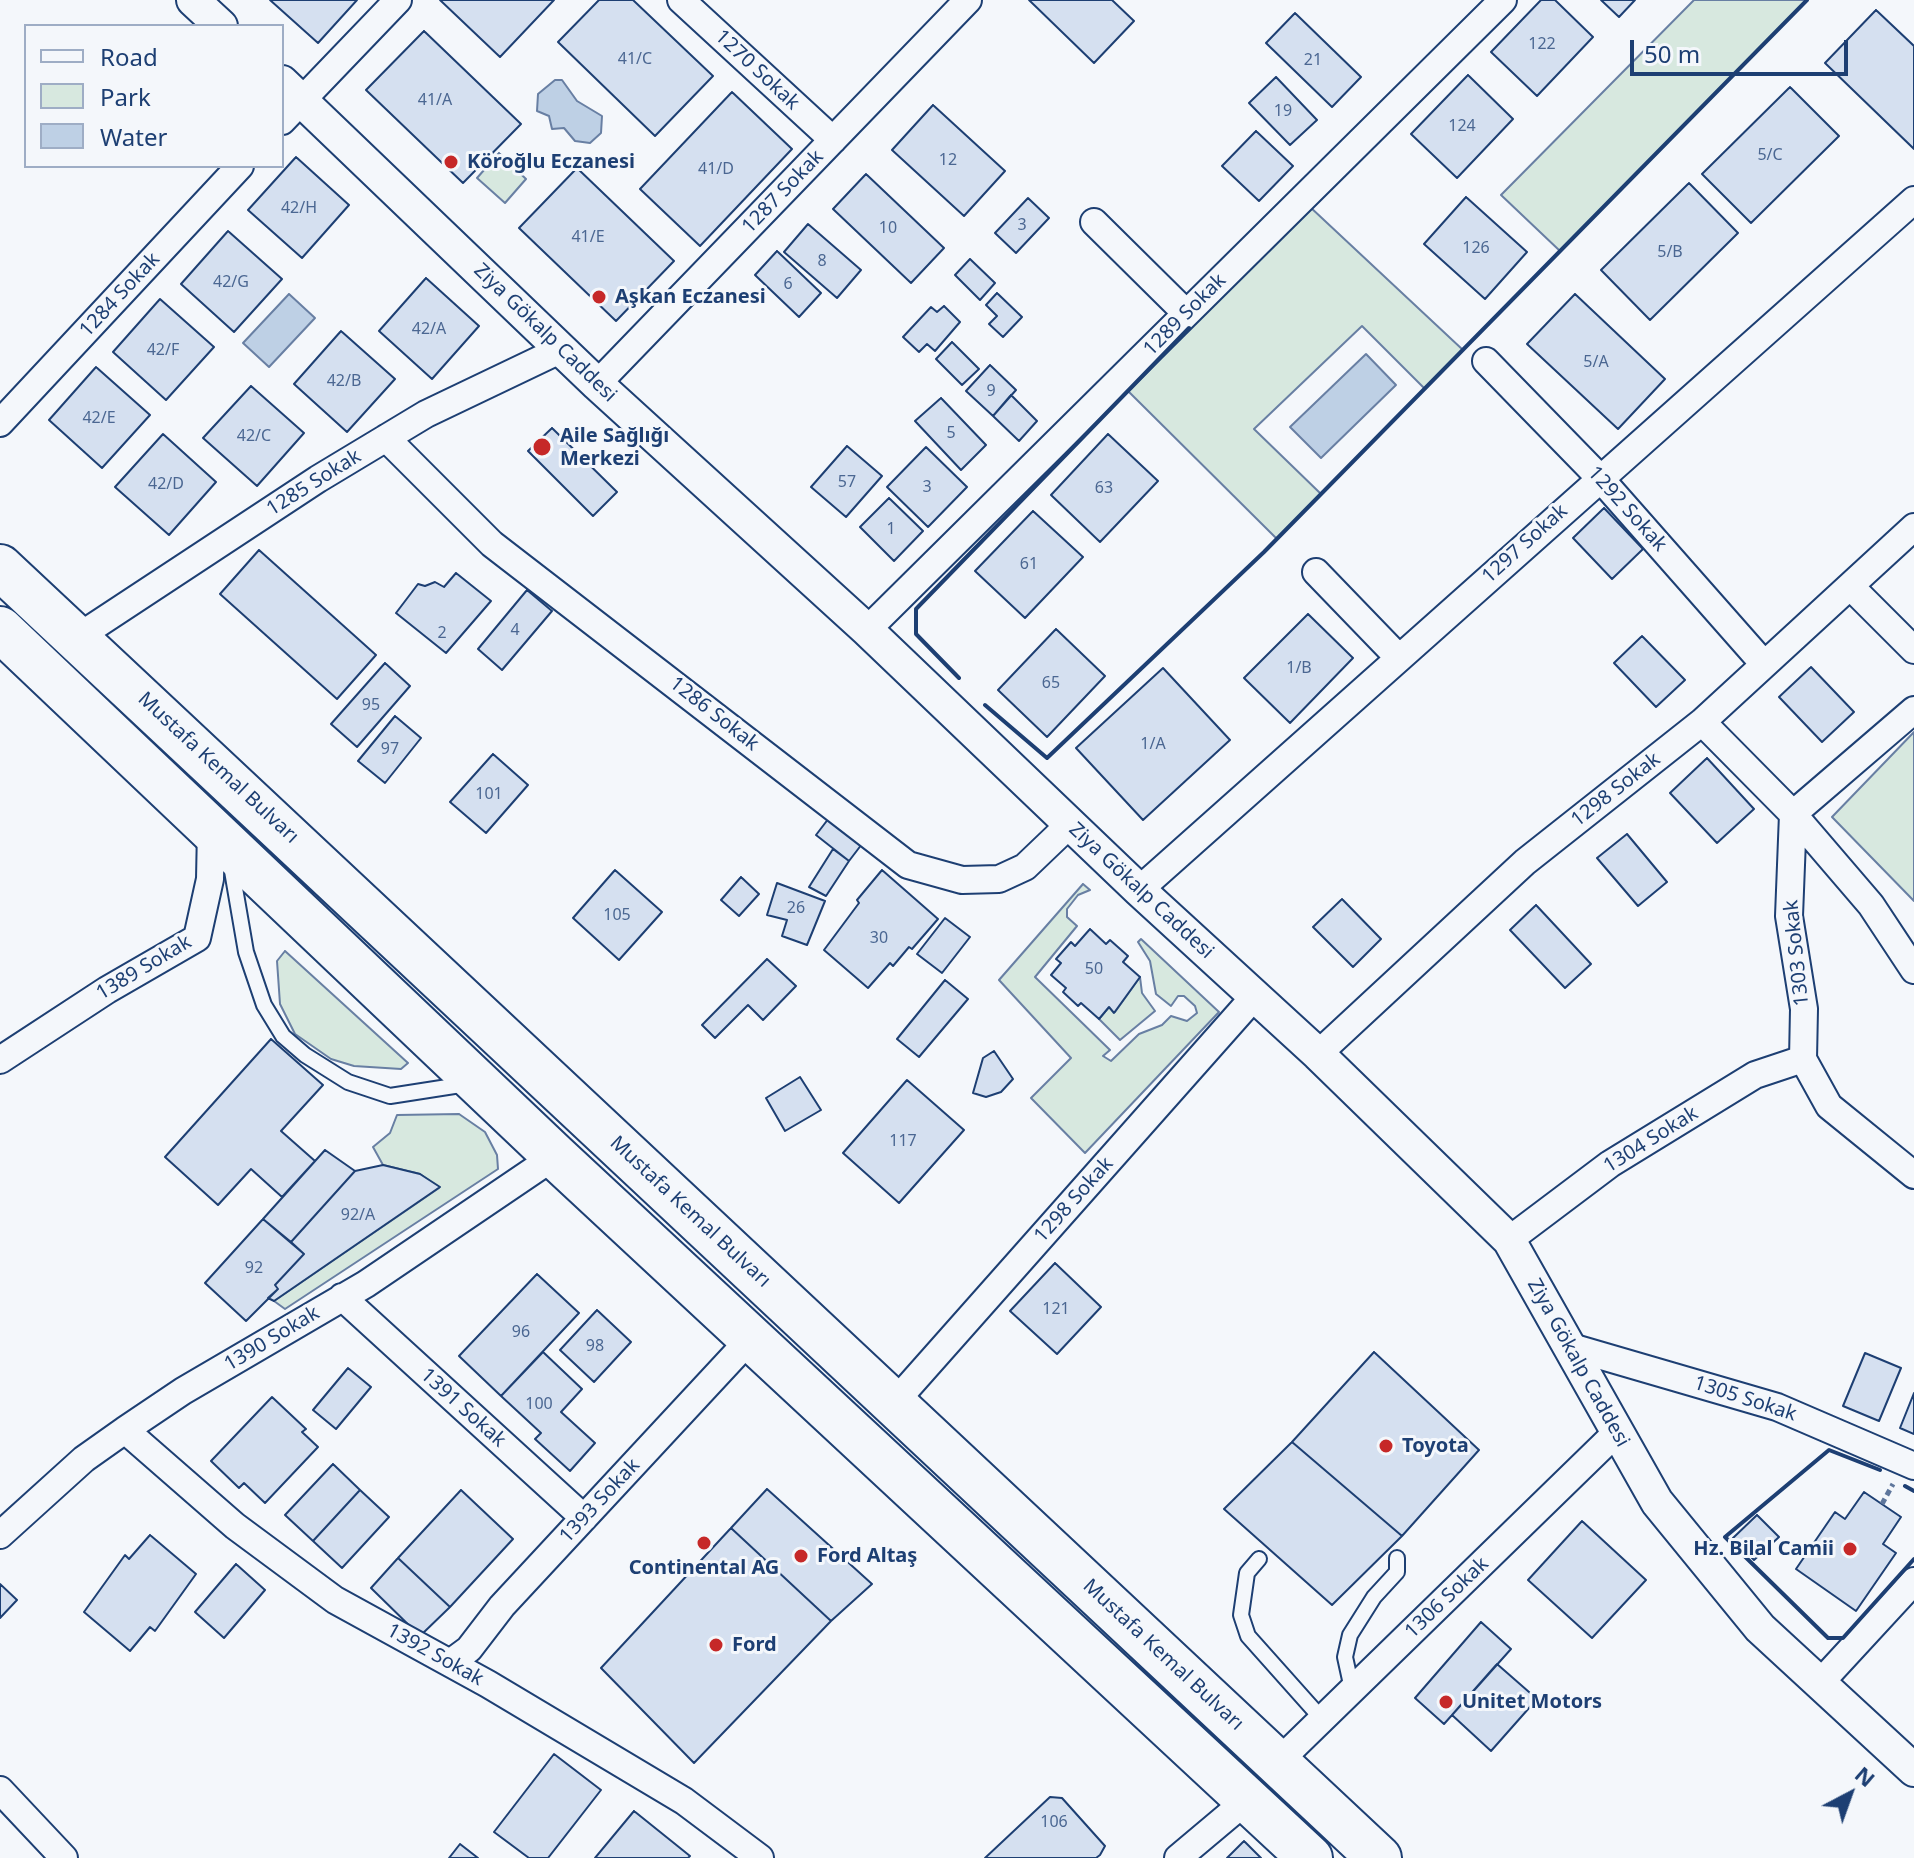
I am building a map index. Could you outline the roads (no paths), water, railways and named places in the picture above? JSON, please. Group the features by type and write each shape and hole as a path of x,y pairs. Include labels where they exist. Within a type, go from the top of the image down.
{"highway":[{"name":"Mustafa Kemal Bulvarı","path":"0,567 1379,1858"},
{"path":"0,629 555,1156 1310,1858"}],"street":[{"path":"193,0 219,24"},
{"path":"289,101 398,0"},
{"name":"1270 Sokak","path":"681,0 833,140"},
{"name":"1287 Sokak","path":"597,384 968,0"},
{"name":"1289 Sokak","path":"867,630 1503,0"},
{"name":"Ziya Gökalp Caddesi","path":"289,101 867,630 1139,890 1318,1054 1509,1240 1657,1502 1760,1628 1914,1770"},
{"name":"1284 Sokak","path":"0,423 238,168"},
{"name":"1297 Sokak","path":"1139,890 1599,477 1914,200"},
{"path":"1094,222 1186,313"},
{"name":"1285 Sokak","path":"78,637 426,414 562,349"},
{"name":"1292 Sokak","path":"1486,361 1599,477 1763,663"},
{"name":"1286 Sokak","path":"386,438 492,544 908,865 962,880 999,879 1025,867 1070,824"},
{"name":"1298 Sokak","path":"1318,1054 1525,862 1702,722 1914,527"},
{"path":"1316,572 1399,658"},
{"path":"1850,586 1914,650"},
{"path":"1793,814 1914,710"},
{"path":"1702,722 1793,814 1871,905 1914,970"},
{"name":"1303 Sokak","path":"1793,814 1789,916 1804,1009 1803,1059"},
{"name":"1389 Sokak","path":"0,1060 107,990 197,938 219,837"},
{"name":"1298 Sokak","path":"894,1403 1254,997"},
{"path":"1803,1059 1829,1106 1914,1175"},
{"name":"1304 Sokak","path":"1509,1240 1610,1164 1755,1075 1803,1059"},
{"name":"1390 Sokak","path":"0,1535 84,1459 125,1430 183,1391 342,1297 555,1156"},
{"name":"1391 Sokak","path":"342,1297 584,1518"},
{"name":"1393 Sokak","path":"450,1663 469,1649 502,1606 751,1338"},
{"name":"1305 Sokak","path":"1571,1347 1777,1407 1914,1466"},
{"name":"1392 Sokak","path":"125,1430 235,1526 335,1600 450,1663 684,1801 760,1858"},
{"name":"1306 Sokak","path":"1277,1763 1616,1433"},
{"path":"1820,1683 1914,1581"},
{"path":"0,1790 64,1858"},
{"path":"1178,1858 1247,1800"}],"lane":[{"path":"219,837 246,952 264,1005 283,1036 305,1055 348,1082 390,1096 477,1082"},
{"path":"1352,1689 1345,1657 1350,1635 1374,1597 1397,1572 1397,1558"},
{"path":"1259,1559 1247,1573 1241,1615 1248,1636 1322,1719"}],"water":[{"path":"555,80 562,80 577,101 602,116 601,133 590,143 575,141 564,128 552,129 549,116 537,111 538,94"},
{"path":"289,294 315,318 269,367 243,343"},
{"path":"1366,354 1396,385 1321,458 1290,427"}],"place":[{"name":"Köroğlu Eczanesi","path":"451,162"},
{"name":"Aşkan Eczanesi","path":"599,297"},
{"name":"Aile Sağlığı Merkezi","path":"542,447"},
{"name":"Toyota","path":"1386,1446"},
{"name":"Continental AG","path":"704,1543"},
{"name":"Hz. Bilal Camii","path":"1850,1549"},
{"name":"Ford Altaş","path":"801,1556"},
{"name":"Ford","path":"716,1645"},
{"name":"Unitet Motors","path":"1446,1702"}]}
